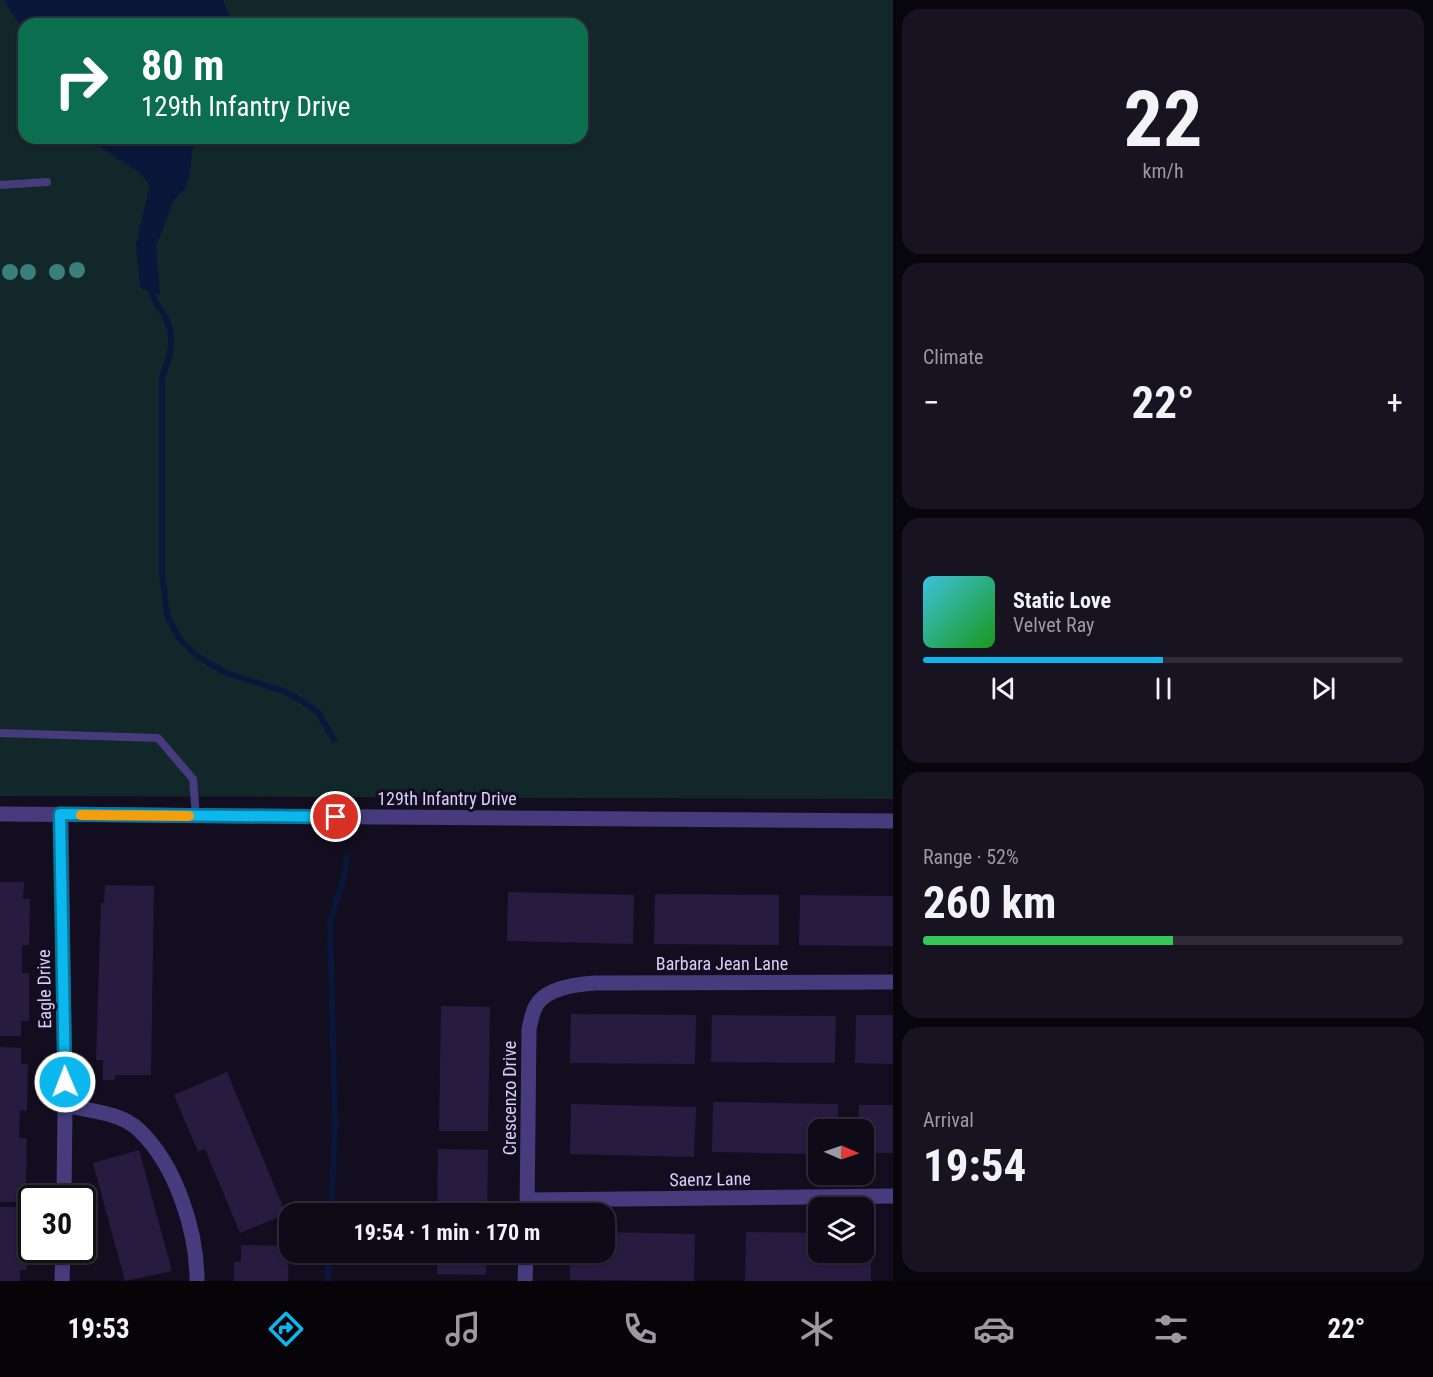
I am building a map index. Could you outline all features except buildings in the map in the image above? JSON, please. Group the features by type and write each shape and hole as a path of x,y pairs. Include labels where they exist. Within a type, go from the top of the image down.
{"street":[{"name":"129th Infantry Drive","path":"0,814 893,821"},
{"name":"Eagle Drive","path":"60,814 64,1185"},
{"name":"Barbara Jean Lane","path":"553,993 573,984 596,983 893,982"},
{"name":"Crescenzo Drive","path":"527,1203 529,1029 536,1004 553,993"},
{"path":"65,1105 111,1115 138,1129 169,1169 186,1209 197,1261 197,1281"},
{"name":"Saenz Lane","path":"615,1204 893,1196"},
{"path":"62,1281 63,1263"},
{"path":"525,1281 526,1263"}],"lane":[{"path":"0,185 47,182"},
{"path":"0,733 158,738 194,780 196,816"}],"green space":[{"path":"0,0 893,0 893,799 0,796"}],"water":[{"path":"4,0 223,0 230,17 18,18 18,22"},
{"path":"95,144 193,144 189,178 185,189 174,200 156,246 160,295 140,288 136,244 150,185 139,172"}],"waterway":[{"path":"151,286 154,298 168,323 171,339 170,354 162,378 162,573 167,615 179,638 197,656 226,673 284,691 302,701 318,712 334,740"},
{"path":"331,1203 335,1124 330,921 345,875 347,857"},
{"path":"328,1281 329,1263"}],"slow traffic":[{"path":"81,815 189,816"}],"route":[{"path":"65,1082 60,814 336,817"}]}
